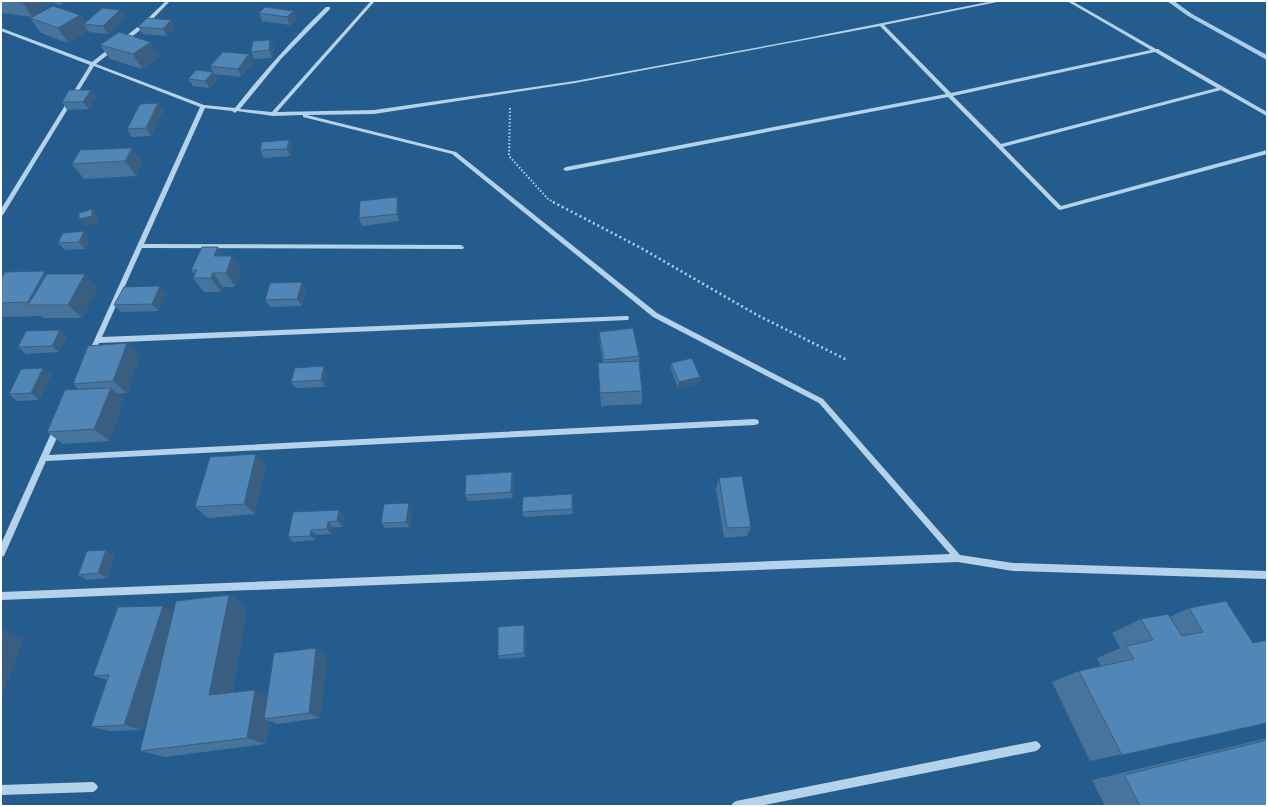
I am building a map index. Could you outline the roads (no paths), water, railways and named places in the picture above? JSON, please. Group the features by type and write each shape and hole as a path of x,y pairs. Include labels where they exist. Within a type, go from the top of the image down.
{"street":[{"path":"1,214 93,64 146,23 168,1"},
{"path":"273,114 373,1"},
{"path":"1,29 203,106 235,111 273,114 374,112 575,82 881,25 1000,1"},
{"path":"1069,1 1267,114"},
{"path":"235,111 263,75 306,28 328,8"},
{"path":"881,25 1060,208 1267,152"},
{"path":"566,169 950,94 1157,50"},
{"path":"1000,146 1222,88"},
{"path":"88,361 203,106"},
{"path":"295,113 454,153 655,315 821,400 958,558"},
{"path":"140,246 461,247"},
{"path":"98,340 626,318"},
{"path":"44,458 755,422"},
{"path":"1,554 60,424"},
{"path":"1,596 958,558 1013,567 1267,575"},
{"path":"736,806 1036,746"},
{"path":"1,790 93,787"}],"waterway":[{"path":"1170,1 1190,15 1267,58"}]}
